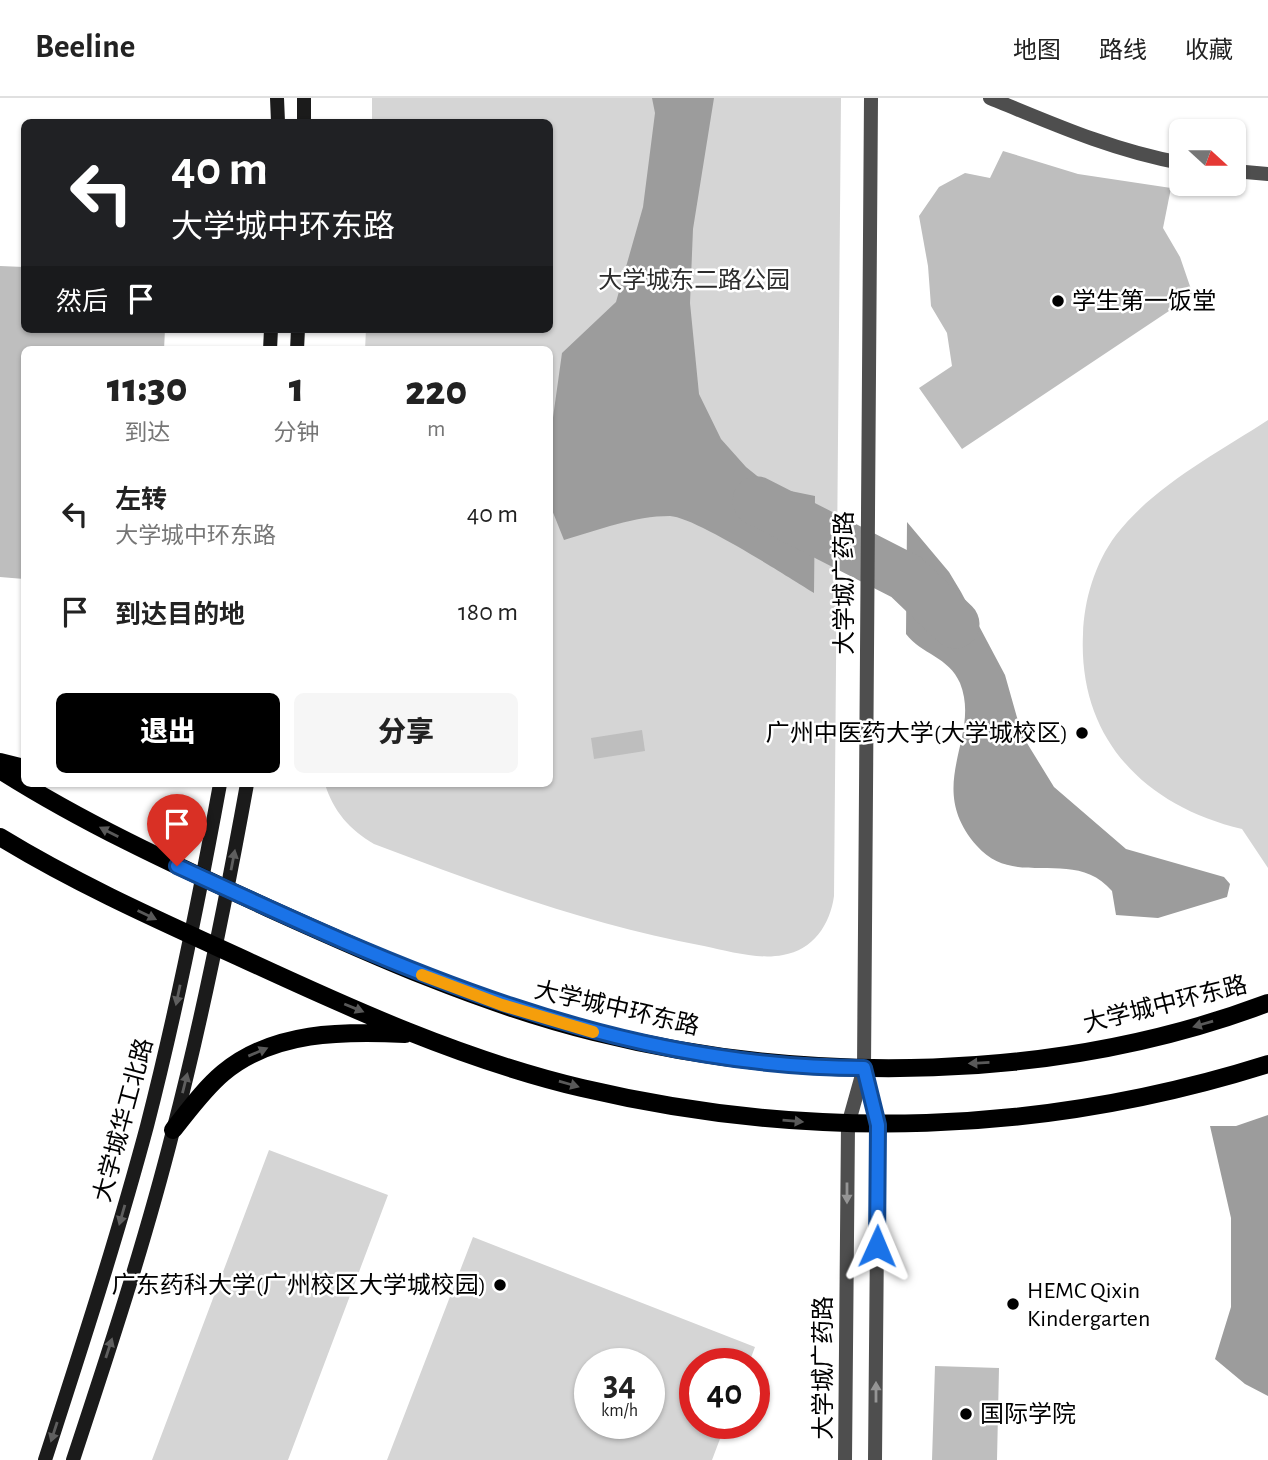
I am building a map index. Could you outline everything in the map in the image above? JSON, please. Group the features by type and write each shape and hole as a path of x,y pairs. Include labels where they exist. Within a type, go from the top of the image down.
{"main road":[{"path":"278,98 278,119"},
{"path":"304,98 304,119"},
{"path":"0,762 21,767"},
{"name":"大学城中环东路","path":"0,771 21,783"},
{"name":"大学城中环东路","path":"28,787 86,820 203,878 359,948 465,992 572,1026 639,1042 787,1063 864,1068 995,1062 1057,1055 1156,1037 1268,1003"},
{"name":"大学城华工北路","path":"45,1460 130,1186 191,936 219,787"},
{"name":"大学城华工北路","path":"73,1460 138,1256 173,1130 216,947 246,787"},
{"path":"0,837 103,893 191,936 419,1035 484,1059 592,1090 737,1116 848,1125 999,1119 1066,1112 1157,1095 1268,1064"},
{"path":"173,1130 224,1072 245,1058 275,1045 305,1037 345,1033 419,1035"}],"street":[{"name":"大学城广药路","path":"871,98 864,1068 878,1125 875,1460"},
{"path":"990,98 1089,138 1169,161"},
{"path":"1246,172 1268,174"},
{"name":"大学城广药路","path":"845,1460 848,1125 864,1068"}],"green space":[{"name":"大学城东二路公园","path":"372,98 841,98 834,896 824,926 803,948 773,956 743,954 661,937 578,915 496,889 374,844 350,826 333,803 326,787 553,787 553,346 365,346 366,333 553,333 553,119 372,119"},
{"path":"1268,420 1268,868 1242,829 1207,818 1176,804 1148,785 1124,762 1106,736 1092,706 1084,672 1083,634 1092,582 1116,535 1132,517 1168,486"},
{"path":"269,1150 388,1195 288,1460 152,1460"},
{"path":"473,1237 755,1347 679,1348 679,1439 720,1439 712,1460 387,1460"}],"shaded area":[{"path":"652,98 714,98 693,229 690,303 699,394 721,439 746,467 771,487 815,496 814,593 720,537 682,519 670,516 630,521 564,540 553,512 553,418 562,353 616,302 643,207 655,113"},
{"path":"907,522 949,572 961,592 1005,675 1022,735 1054,787 1126,849 1224,877 1230,884 1227,897 1158,918 1116,915 1112,891 1097,878 1080,871 1009,865 992,859 977,846 962,824 955,803 956,762 965,703 960,683 949,667 906,634"},
{"path":"1268,1115 1268,1396 1245,1384 1215,1359 1231,1307 1231,1218 1210,1126 1236,1126"}],"building":[{"name":"学生第一饭堂","path":"1003,151 1078,174 1169,188 1163,228 1180,257 1193,295 962,449 919,388 952,366 947,333 931,306 928,266 919,216 939,187 965,173 990,178"},
{"path":"0,266 21,267 21,333 165,333 164,346 21,346 21,579 0,577"},
{"path":"642,730 645,751 594,759 591,738"},
{"name":"国际学院","path":"935,1366 999,1368 997,1460 932,1460"}],"waterway":[{"path":"757,501 906,577 955,624"}],"slow traffic":[{"path":"422,975 502,1005 593,1032"}],"place":[{"name":"学生第一饭堂","path":"1058,301"},
{"name":"广州中医药大学(大学城校区)","path":"1082,733"},
{"name":"广东药科大学(广州校区大学城校园)","path":"500,1285"},
{"name":"HEMC Qixin Kindergarten","path":"1013,1304"},
{"name":"国际学院","path":"966,1414"}],"route":[{"path":"177,866 379,957 465,992 550,1020 639,1042 711,1054 827,1067 864,1068 878,1125 877,1246"}]}
